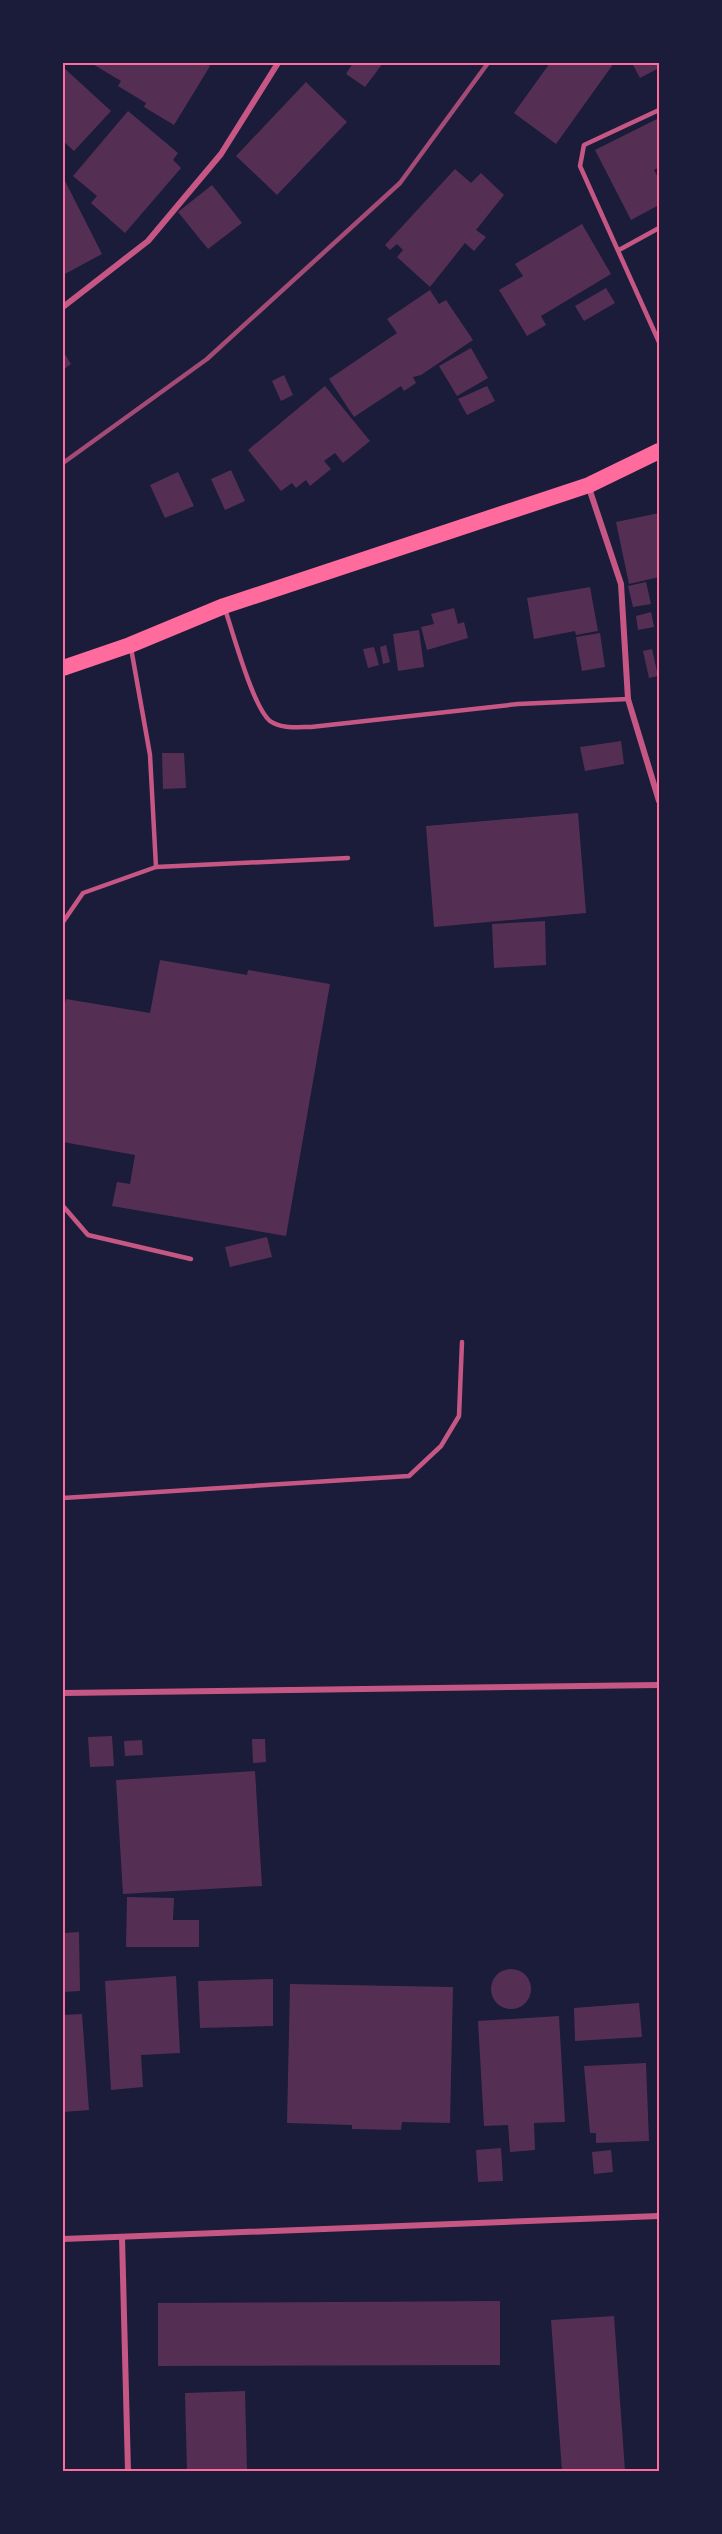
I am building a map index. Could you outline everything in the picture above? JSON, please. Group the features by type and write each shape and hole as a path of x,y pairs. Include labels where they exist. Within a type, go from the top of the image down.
{"highway":[{"path":"63,668 130,645 224,606 589,485 659,451"}],"street":[{"path":"63,307 148,241 221,154 278,63"},
{"path":"589,485 621,584 628,699 659,801"},
{"path":"63,1693 659,1685"},
{"path":"63,2239 659,2216"},
{"path":"122,2237 128,2471"}],"lane":[{"path":"659,110 584,145 580,166 659,342"},
{"path":"619,250 659,228"},
{"path":"224,606 259,707 271,721 285,727 311,727 518,704 628,699"},
{"path":"130,645 150,755 156,867"},
{"path":"63,922 83,893 156,867 348,858"},
{"path":"63,1206 88,1235 191,1259"},
{"path":"63,1498 409,1476 441,1446 459,1416 462,1342"}],"building":[{"path":"91,63 206,63 210,66 174,125 144,107 146,103 118,86 121,81"},
{"path":"353,63 383,63 365,87 346,74"},
{"path":"550,63 614,63 556,144 514,113"},
{"path":"632,63 659,63 659,68 640,78"},
{"path":"63,67 111,111 74,151 63,141"},
{"path":"306,82 347,122 277,195 236,156"},
{"path":"128,111 178,153 173,160 181,168 125,233 91,203 97,196 73,176"},
{"path":"659,118 659,167 654,170 659,179 659,205 631,220 595,150"},
{"path":"455,169 471,183 481,173 504,195 476,230 486,237 474,251 465,243 430,287 397,257 403,250 397,244 390,250 385,245"},
{"path":"63,177 102,254 63,275"},
{"path":"212,185 242,223 208,249 178,212"},
{"path":"582,224 611,274 541,316 546,325 527,336 499,290 523,276 515,264"},
{"path":"606,288 615,303 584,321 575,306"},
{"path":"430,290 439,304 446,300 473,340 421,375 413,377 416,383 404,391 401,386 354,417 329,379 397,333 387,319"},
{"path":"471,348 488,378 457,396 439,366"},
{"path":"63,351 71,364 63,370"},
{"path":"284,375 293,395 281,401 272,381"},
{"path":"325,386 370,441 343,463 335,453 324,461 331,469 310,486 306,480 296,488 292,483 281,491 248,450"},
{"path":"487,386 495,401 467,415 458,399"},
{"path":"231,470 245,501 225,510 211,479"},
{"path":"178,472 194,506 165,518 150,485"},
{"path":"659,513 659,577 629,584 616,522"},
{"path":"646,582 651,604 633,607 628,586"},
{"path":"590,587 598,631 576,635 575,631 534,639 527,598"},
{"path":"454,608 458,624 464,622 468,638 427,650 421,627 434,624 431,614"},
{"path":"651,612 654,627 638,630 636,616"},
{"path":"419,630 424,667 398,671 393,634"},
{"path":"600,633 605,667 582,671 576,637"},
{"path":"386,645 390,662 383,664 380,647"},
{"path":"374,647 379,665 368,668 363,649"},
{"path":"652,649 658,676 649,678 643,651"},
{"path":"621,741 624,764 585,771 580,747"},
{"path":"162,753 184,753 186,788 163,789"},
{"path":"578,813 586,913 434,927 426,826"},
{"path":"545,921 546,965 494,968 492,924"},
{"path":"160,960 247,975 248,970 330,984 286,1236 112,1206 117,1182 130,1184 135,1155 63,1142 63,1014 66,999 150,1013"},
{"path":"267,1237 272,1257 230,1267 225,1247"},
{"path":"112,1736 114,1766 90,1767 88,1737"},
{"path":"252,1739 265,1739 266,1762 253,1763"},
{"path":"142,1740 143,1755 125,1756 124,1741"},
{"path":"255,1771 262,1886 123,1894 116,1780"},
{"path":"127,1897 174,1898 173,1920 199,1920 199,1947 126,1947"},
{"path":"79,1932 80,1991 63,1992 63,1933"},
{"path":"511,1969 525,1975 531,1989 525,2003 511,2009 497,2003 491,1989 497,1975"},
{"path":"176,1976 180,2053 141,2055 143,2087 111,2090 105,1981"},
{"path":"273,1979 273,2026 200,2028 198,1981"},
{"path":"290,1984 453,1987 450,2123 402,2122 401,2130 352,2129 352,2125 287,2123"},
{"path":"639,2003 642,2037 575,2041 574,2008"},
{"path":"82,2014 89,2110 63,2112 63,2015"},
{"path":"559,2016 565,2122 534,2123 535,2150 510,2152 508,2125 484,2126 478,2021"},
{"path":"646,2063 649,2141 596,2143 596,2133 590,2133 584,2066"},
{"path":"501,2148 503,2181 478,2182 476,2150"},
{"path":"611,2150 613,2172 594,2174 592,2152"},
{"path":"500,2301 500,2365 158,2366 158,2303"},
{"path":"614,2316 625,2471 562,2471 551,2320"},
{"path":"245,2391 247,2471 187,2471 185,2393"}],"railway":[{"path":"63,463 207,359 400,183 488,63"}]}
